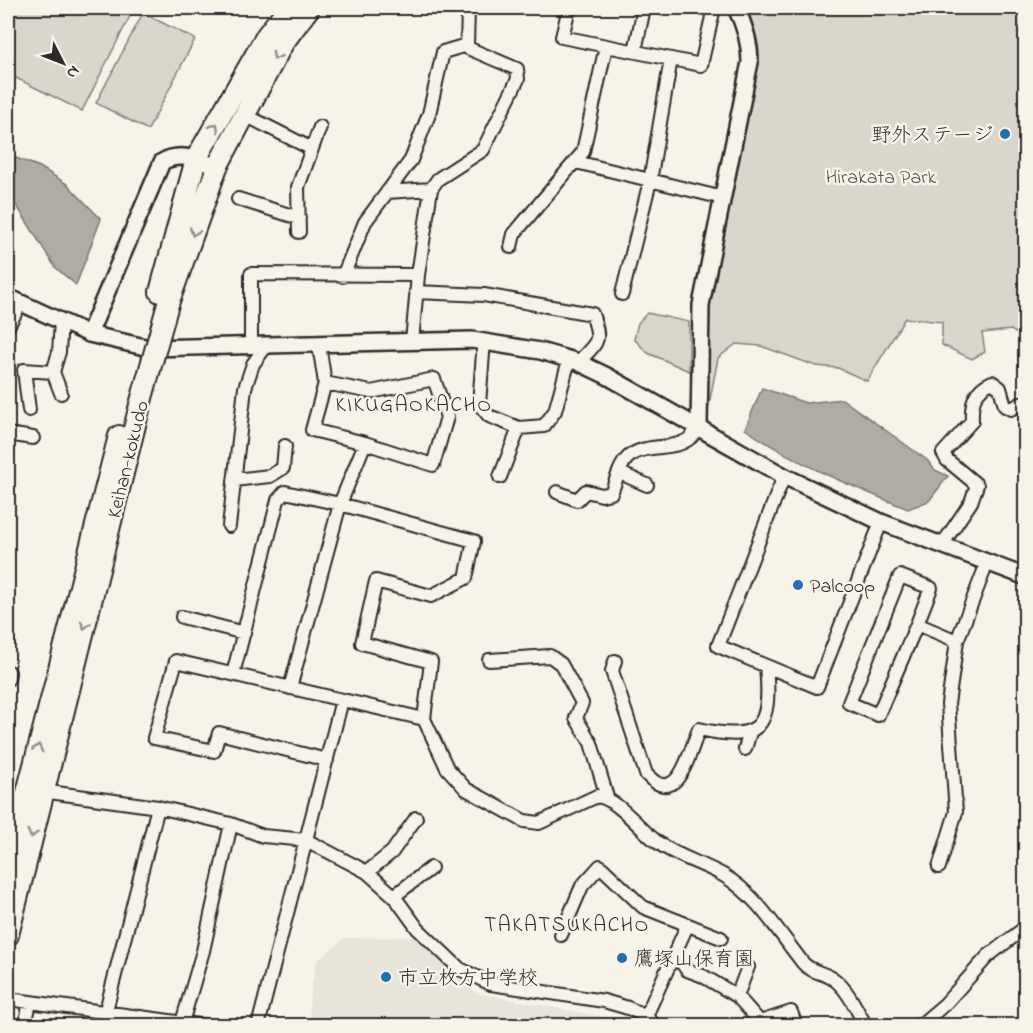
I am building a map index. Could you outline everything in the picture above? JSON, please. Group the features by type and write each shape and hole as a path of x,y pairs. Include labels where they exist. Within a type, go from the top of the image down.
{"highway":[{"name":"Keihan-kokudo","path":"8,866 163,302 196,159 267,35 288,8"},
{"name":"Keihan-kokudo","path":"163,302 217,167 283,43 309,8"},
{"name":"Keihan-kokudo","path":"8,935 134,403"}],"street":[{"path":"467,47 468,8"},
{"path":"569,8 562,37 701,65 714,8"},
{"path":"635,51 644,8"},
{"path":"557,492 577,500 586,491 602,495 611,493 625,461 633,454 684,443 693,438 699,427 701,305 750,63 745,25 736,8"},
{"path":"344,276 365,222 411,160 429,114 443,52 464,46 517,69 518,79 483,150 438,179 431,189 418,274 412,342"},
{"path":"511,247 514,234 583,152 606,46"},
{"path":"622,294 650,180 671,59"},
{"path":"245,115 312,149"},
{"path":"300,232 298,187 320,127"},
{"path":"89,334 162,162 171,157 196,159 217,167"},
{"path":"576,162 723,198"},
{"path":"387,192 431,189"},
{"path":"238,200 299,218"},
{"path":"229,526 245,388 259,346 251,274 344,276 418,274"},
{"path":"416,292 484,296 592,314 599,334 596,344 574,361 555,411 544,426 519,428 489,416 479,404 484,341"},
{"path":"8,326 14,300 89,334 149,348 484,341 509,344 574,361 699,427 784,476 881,522 1026,577"},
{"path":"61,321 59,352 53,372 61,393"},
{"path":"319,345 325,382 312,430 365,443 433,465 447,417 434,379 371,392 325,382"},
{"path":"29,410 24,370 53,372"},
{"path":"942,545 971,502 977,485 947,460 943,453 972,421 971,404 982,386 992,382 1000,388 1005,406 1011,409 1026,401"},
{"path":"501,477 519,428"},
{"path":"8,437 33,438"},
{"path":"290,688 340,504 365,443"},
{"path":"234,480 270,476 283,468 285,447"},
{"path":"620,473 647,485"},
{"path":"784,476 718,646 817,687 881,522"},
{"path":"233,674 278,500 285,492 340,504 474,541 466,578 431,596 376,581 362,643 430,662 424,719 455,779 480,798 524,821 539,823 597,796 607,797"},
{"path":"939,867 956,812 948,704 957,641 987,563"},
{"path":"900,576 931,588 917,624 878,715 849,703 900,576"},
{"path":"183,617 244,633"},
{"path":"917,624 957,641"},
{"path":"489,660 550,656 561,663 582,703 576,718 591,742 607,797 647,834 675,855 723,876 750,898 773,922 805,966 834,979 844,989 866,1026"},
{"path":"327,760 219,733 214,751 154,738 176,661 424,719"},
{"path":"615,661 612,671 646,774 655,783 665,787 675,783 680,776 699,729 724,735 750,732 758,726 767,712 769,698 766,666"},
{"path":"258,1026 342,700"},
{"path":"746,749 750,732"},
{"path":"42,792 158,807 231,824 263,836 306,840 367,872 394,896 418,929 460,969 490,984 604,1001 650,1021 687,926"},
{"path":"102,1026 158,807"},
{"path":"367,872 392,852 416,818"},
{"path":"181,1024 203,951 231,824"},
{"path":"561,935 582,886 600,866 643,907 721,938"},
{"path":"394,896 431,868"},
{"path":"919,1026 945,1004 988,956 1026,927"},
{"path":"675,953 687,970 703,976 737,996 760,1022 791,1012 796,1026"},
{"path":"737,996 748,967"},
{"path":"8,999 206,1026"},
{"path":"25,1026 30,1002"}],"shaded area":[{"path":"8,155 40,167 67,184 101,219 76,285 55,267 17,206 8,198"},
{"path":"762,388 806,403 842,399 927,460 935,470 948,476 929,501 908,509 824,473 764,442 745,429"},
{"name":"市立枚方中学校","path":"415,937 476,993 625,1021 629,1025 311,1026 309,1002 316,962 345,938"}],"green space":[{"path":"8,8 134,8 82,111 8,74"},
{"name":"Hirakata Park","path":"745,8 1025,8 1025,339 1011,330 982,333 985,352 972,359 942,345 942,322 905,318 867,381 838,368 816,366 761,346 736,344 718,358 707,415 707,307 757,56 756,39"},
{"path":"143,13 195,39 148,130 96,103"},
{"path":"647,313 689,322 689,371 648,353 634,339 638,323"}],"place":[{"name":"野外ステージ","path":"1005,134"},
{"name":"Palcoop","path":"798,585"},
{"name":"鷹塚山保育園","path":"622,958"},
{"name":"市立枚方中学校","path":"386,977"}],"district":[{"name":"KIKUGAOKACHO","path":"414,404"},
{"name":"TAKATSUKACHO","path":"567,924"}]}
